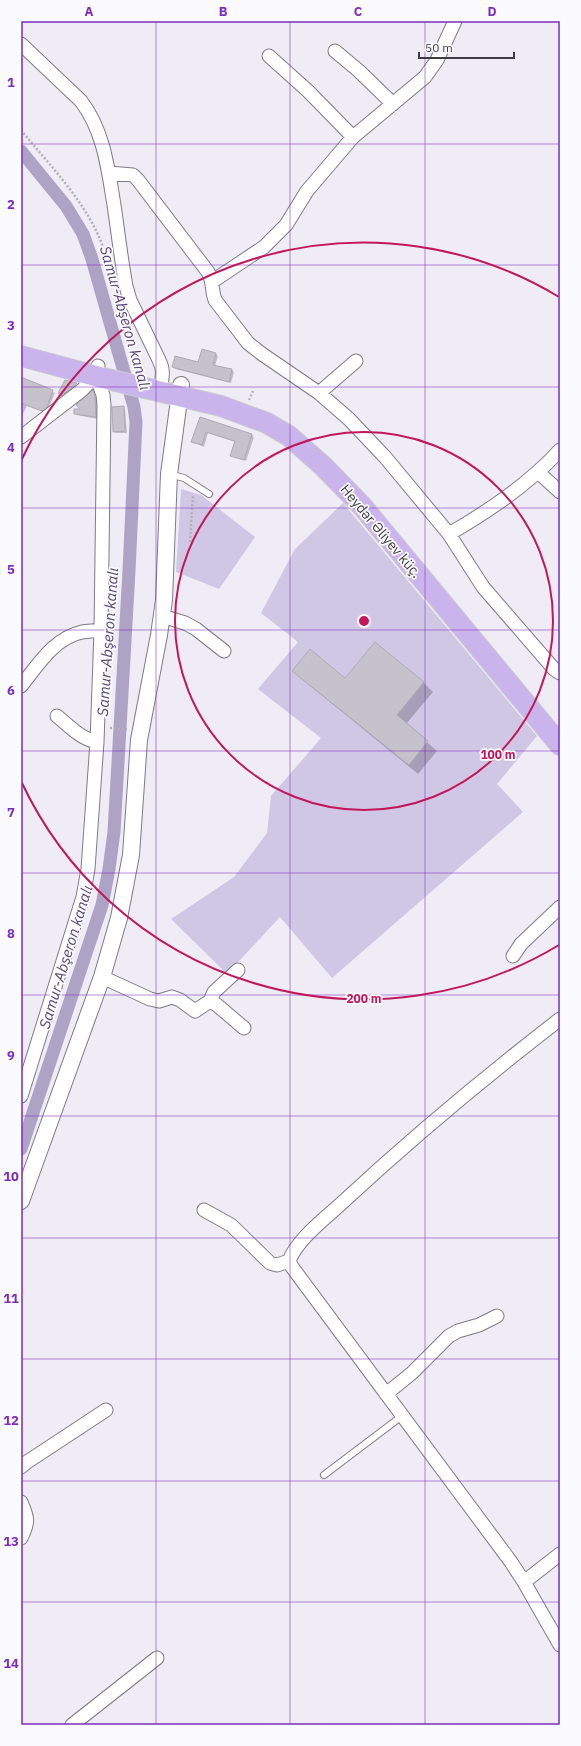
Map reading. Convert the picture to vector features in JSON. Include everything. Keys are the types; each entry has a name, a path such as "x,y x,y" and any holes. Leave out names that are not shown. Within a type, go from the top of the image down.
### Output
{"main road":[{"path":"21,344 100,372"},
{"path":"21,356 166,387"},
{"name":"Heydər Əliyev küç.","path":"166,387 248,403 275,414 296,427 312,440 367,494 560,727"},
{"name":"Heydər Əliyev küç.","path":"166,387 267,423 289,436 323,466 362,506 560,745"}],"street":[{"path":"213,281 241,264 264,246 286,225 307,192 353,137 431,70 455,21"},
{"path":"21,44 69,89 89,112 103,146 109,173 126,286 159,360 166,387 169,474 162,616 139,740 130,855 119,918 102,977 21,1201"},
{"path":"335,51 359,71 393,104"},
{"path":"268,56 308,91 353,137"},
{"path":"109,173 133,175 138,180 213,281 212,292 215,300 248,343 319,393 349,419 385,457 449,534 483,587 554,669 560,673"},
{"path":"319,393 356,361"},
{"path":"21,437 49,416 100,372"},
{"path":"21,1096 83,897 88,869 97,742 101,630 104,411 100,372"},
{"path":"449,534 469,522 538,472 560,450"},
{"path":"538,472 560,492"},
{"path":"162,616 185,623 196,629 224,651"},
{"path":"21,686 51,648 66,637 82,632 101,630"},
{"path":"57,716 83,737 97,742"},
{"path":"513,956 521,944 560,908"},
{"path":"102,977 150,999 159,1001 172,997 180,1000 195,1011 210,1001 214,992 238,970"},
{"path":"210,1001 217,1005 244,1028"},
{"path":"560,1019 496,1068 385,1163 310,1232 292,1253 289,1261 524,1582 560,1645"},
{"path":"204,1210 231,1225 270,1263 278,1265 289,1261"},
{"path":"386,1394 412,1373 449,1336 458,1331 479,1325 497,1316"},
{"path":"21,1467 106,1410"},
{"path":"21,1502 27,1516 27,1526 21,1538"},
{"path":"524,1582 560,1554"},
{"path":"72,1725 157,1658"}],"lane":[{"path":"169,474 178,476 209,494"},
{"path":"324,1475 402,1416"}],"path":[{"path":"21,130 80,202 92,223 106,254 109,267"},
{"path":"190,542 193,484"},
{"path":"108,728 129,729"}],"shaded area":[{"path":"181,489 201,495 255,537 219,589 176,572"},
{"path":"343,503 537,736 497,784 523,812 332,978 280,917 227,974 171,919 234,877 267,833 271,796 321,738 258,689 298,642 261,613 295,549"}],"building":[{"path":"202,349 216,353 213,365 232,369 229,382 172,367 175,356 198,362"},
{"path":"21,377 53,390 47,407 42,411 21,403"},
{"path":"65,380 77,383 61,396 58,393"},
{"path":"93,390 95,397 96,417 74,414 74,409 80,409 76,405"},
{"path":"124,406 125,431 113,432 112,407"},
{"path":"200,417 252,434 244,460 230,456 235,441 206,432 202,445 191,442"},
{"path":"375,642 424,682 397,715 428,741 409,765 292,671 310,649 345,678"}],"waterway":[{"name":"Samur-Abşeron kanalı","path":"21,151 66,206 83,234 92,259 134,407 136,422 114,832 109,869 102,905 21,1149"}]}
